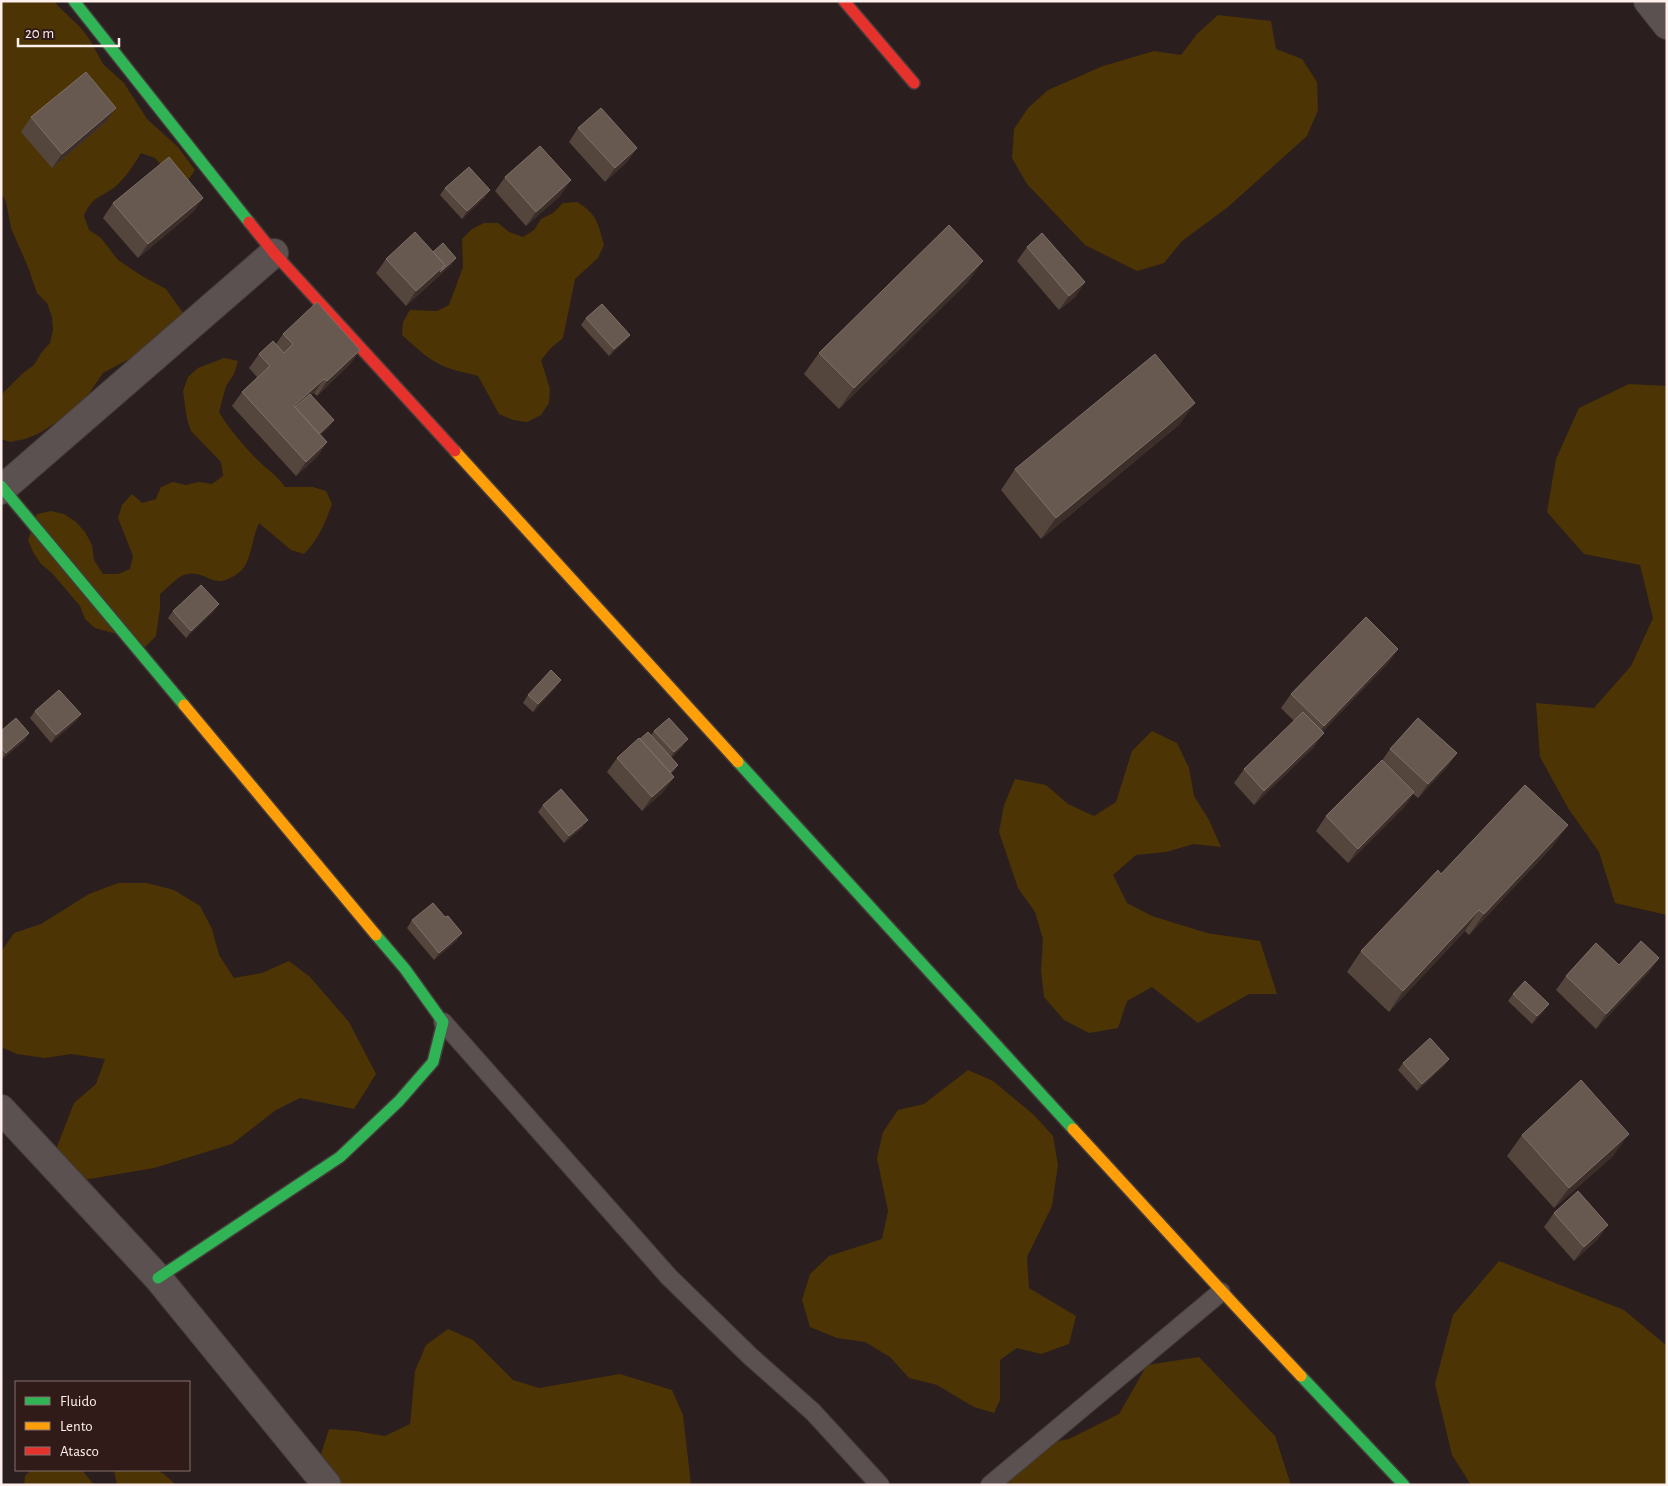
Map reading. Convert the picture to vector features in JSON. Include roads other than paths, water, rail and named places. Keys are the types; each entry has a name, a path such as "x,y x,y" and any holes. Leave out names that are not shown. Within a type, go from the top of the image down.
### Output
{"street":[{"path":"74,1 274,254 1154,1216 1221,1292 1404,1485"},
{"path":"844,1 914,83"},
{"path":"1648,1 1667,25"},
{"path":"158,1278 340,1157 399,1101 433,1062 444,1022 405,969 2,488 274,254"},
{"path":"1,1109 158,1278 327,1485"}],"lane":[{"path":"444,1022 669,1277 750,1356 813,1412 880,1485"},
{"path":"990,1485 1221,1292"}]}
